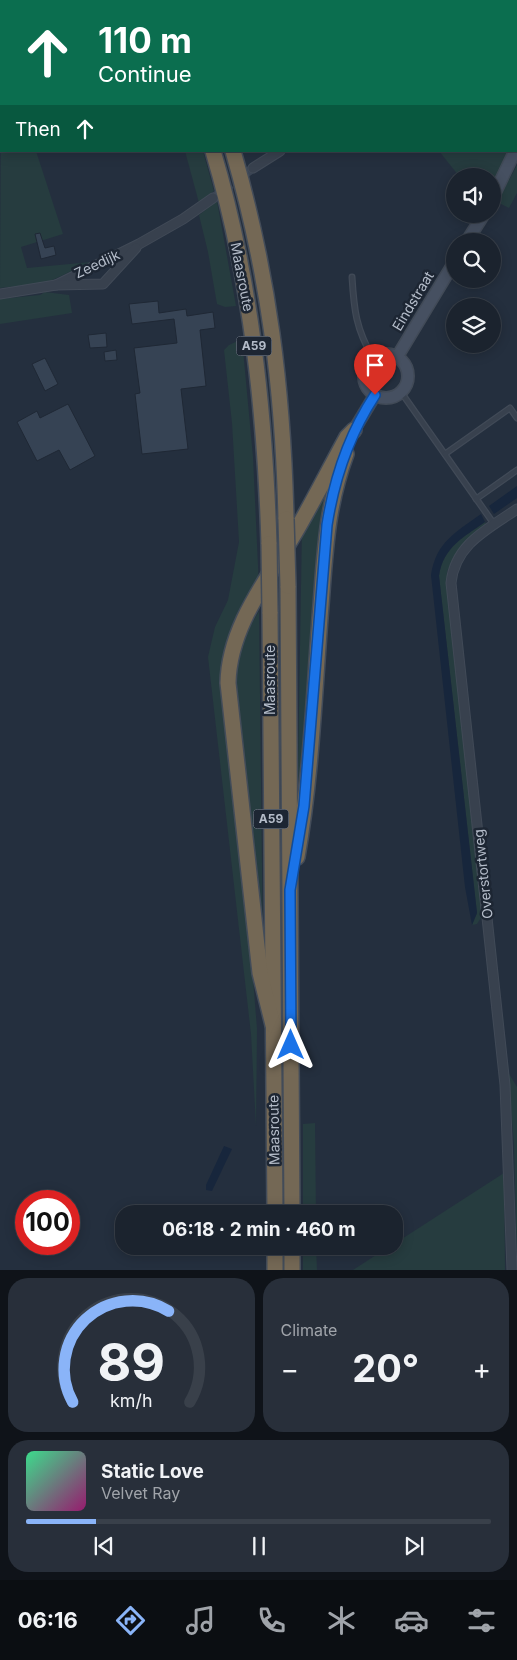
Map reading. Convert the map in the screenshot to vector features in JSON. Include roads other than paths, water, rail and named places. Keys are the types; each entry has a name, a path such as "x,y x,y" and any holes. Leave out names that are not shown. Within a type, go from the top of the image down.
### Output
{"highway":[{"name":"Maasroute","path":"213,152 238,251 258,365 266,463 270,612 275,1205"},
{"name":"Maasroute","path":"233,152 256,242 270,314 282,411 288,586 292,1205"},
{"name":"A59","path":"290,890 304,806 327,525 334,490 354,430"},
{"name":"A59","path":"273,1025 260,972 228,669 232,648 243,619 302,520 347,437 354,430"},
{"path":"275,1255 275,1270"},
{"path":"292,1255 292,1270"}],"main road":[{"path":"501,181 514,152"},
{"name":"Eindstraat","path":"398,357 446,277"},
{"path":"383,354 398,357 407,370 408,378 401,392 388,398 375,395 365,383 365,368 373,358 383,354"},
{"path":"354,430 375,395"}],"street":[{"path":"253,168 278,152"},
{"name":"Zeedijk","path":"56,285 140,244 183,219 213,198"},
{"name":"Zeedijk","path":"0,294 56,285 103,284 140,244"},
{"name":"Overstortweg","path":"512,1270 505,1085 451,583 453,568 460,554 470,542 517,509"}],"lane":[{"path":"352,277 356,321 362,339 373,358"},
{"path":"401,392 494,525"},
{"path":"445,454 510,408 517,418"},
{"path":"476,499 517,470"}],"water":[{"path":"517,486 517,498 494,514 489,506"},
{"path":"481,514 485,522 462,538 450,550 441,566 439,576 477,913 472,925 465,887 431,575 437,554 442,546"},
{"path":"224,1146 232,1149 212,1191 206,1190 206,1185"}],"tunnel":[{"path":"213,198 253,168"}]}
